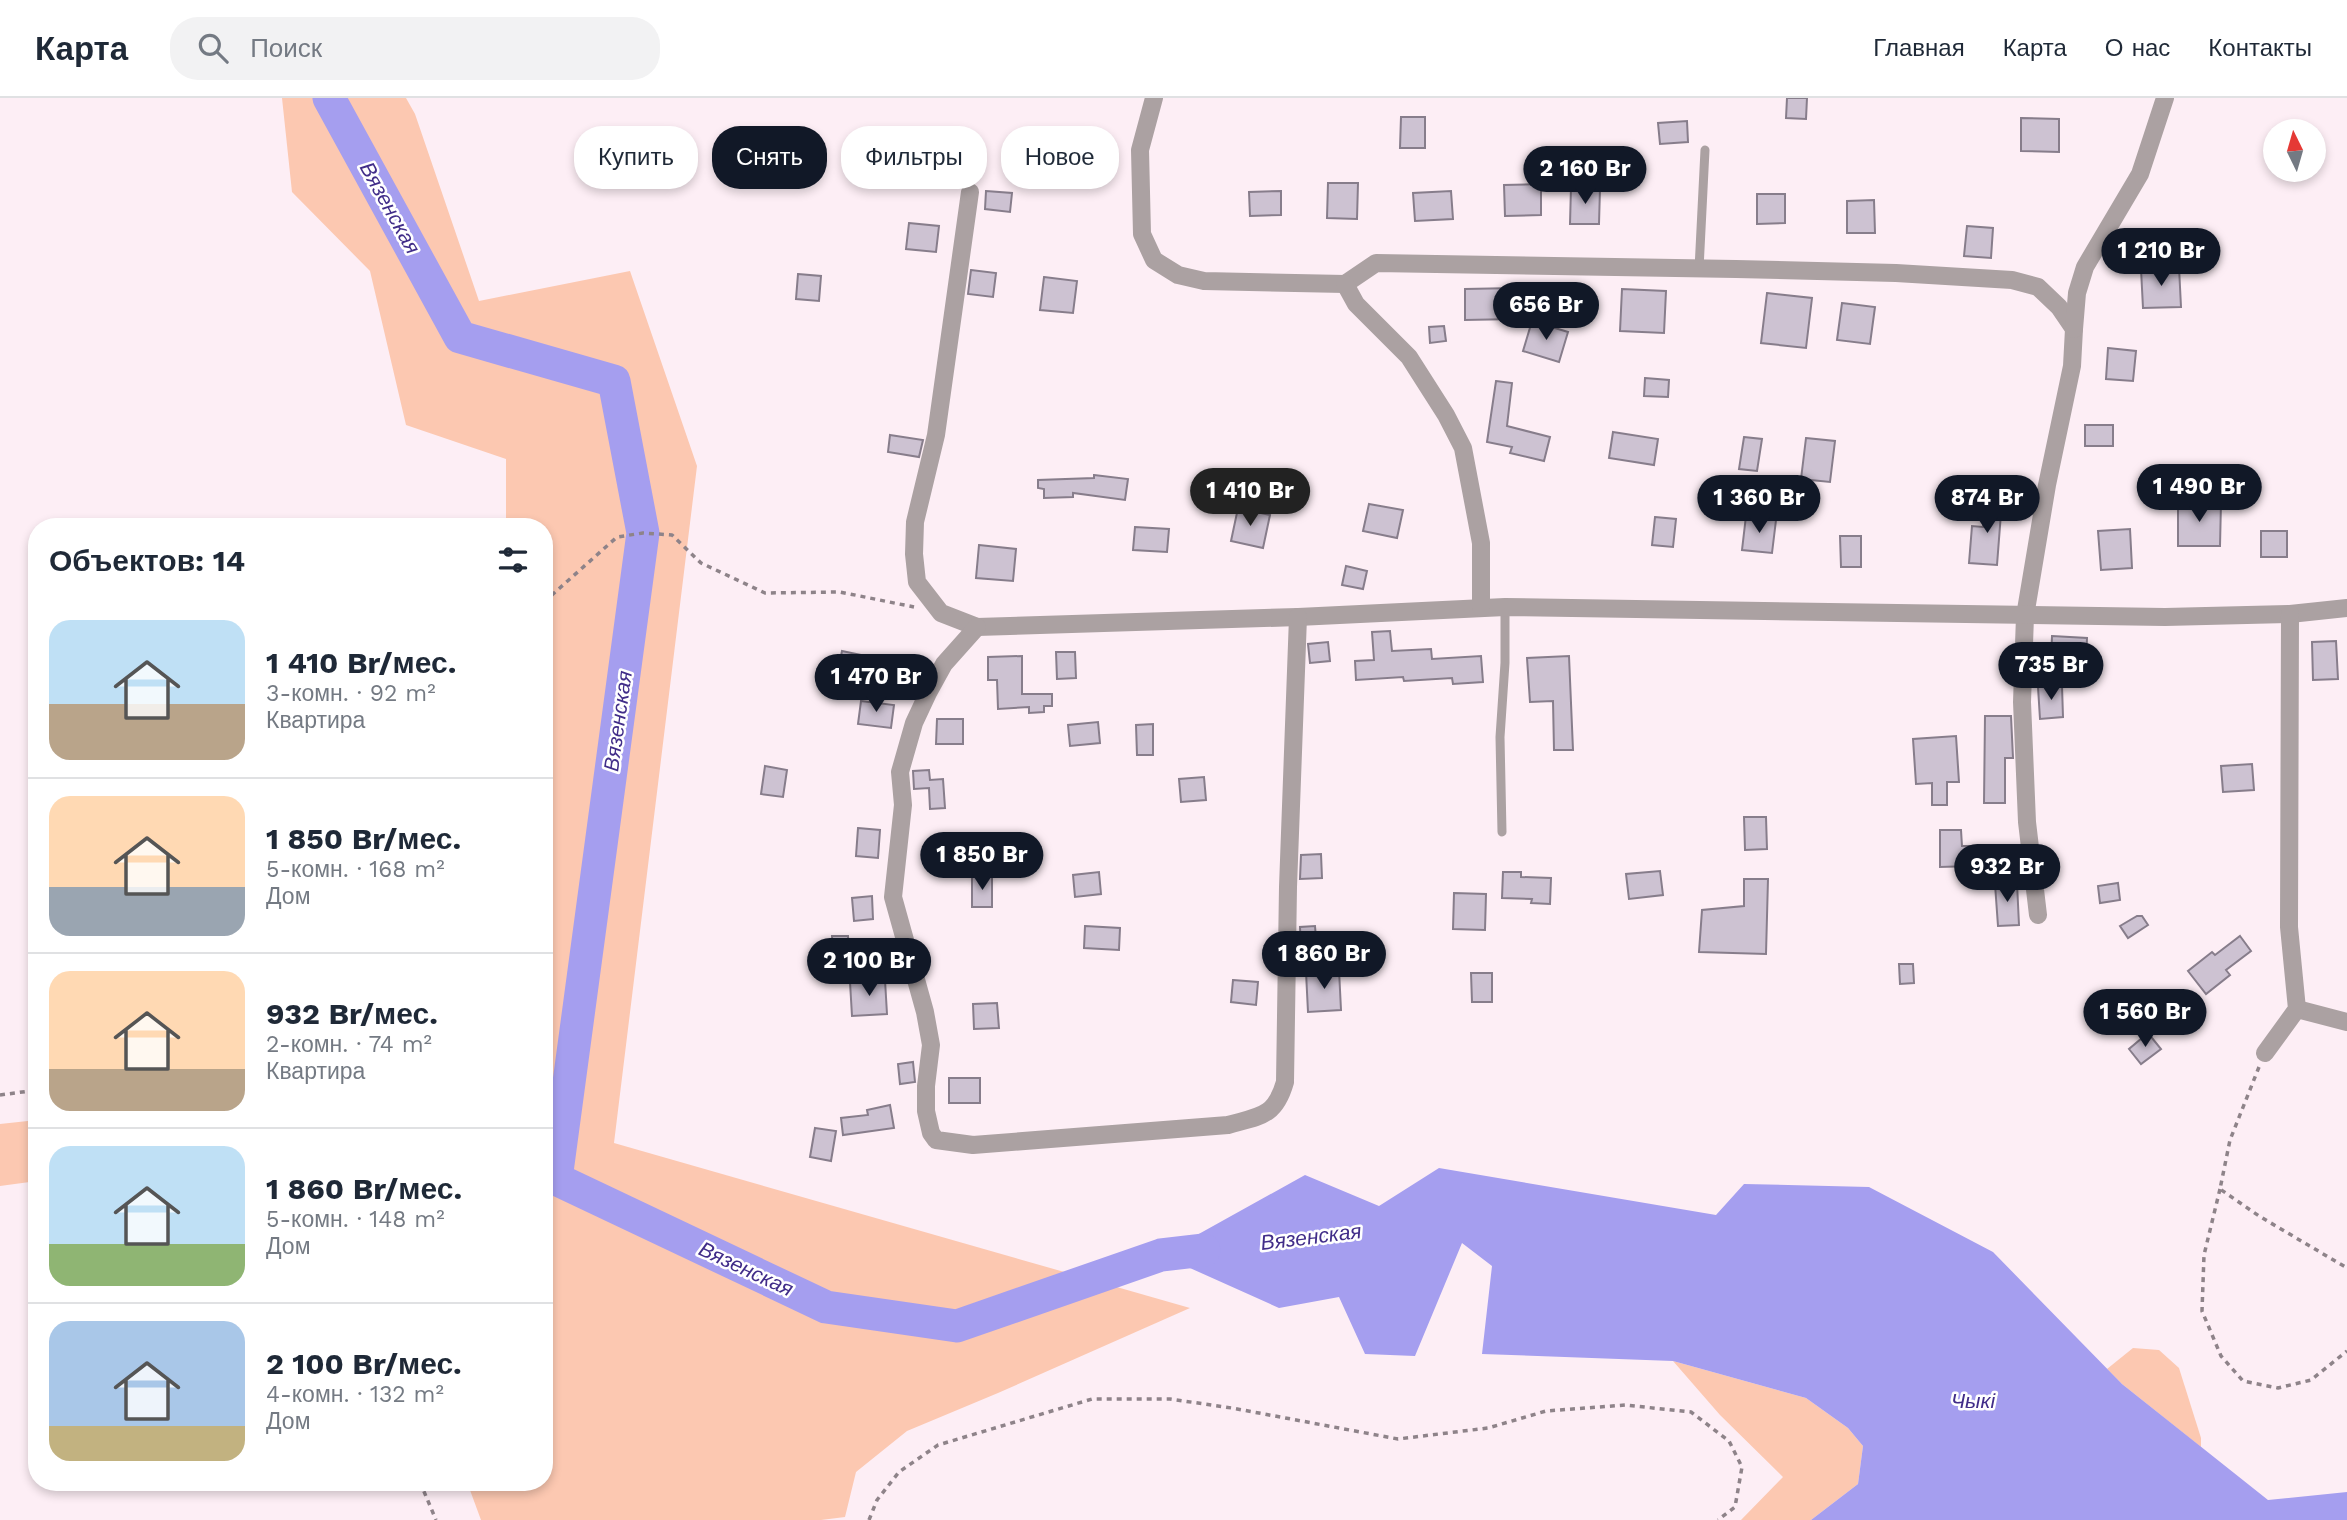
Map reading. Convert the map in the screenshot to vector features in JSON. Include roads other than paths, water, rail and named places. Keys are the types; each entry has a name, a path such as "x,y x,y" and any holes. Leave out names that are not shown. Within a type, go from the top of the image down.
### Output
{"street":[{"path":"1154,98 1140,150 1142,234 1154,260 1178,275 1204,281 1345,284 1376,264 1896,273 2012,280 2038,287 2059,307 2074,329"},
{"path":"2039,915 2026,795 2022,702 2025,616 2047,485 2072,366 2077,293 2085,267 2140,174 2165,98"},
{"path":"970,192 936,435 915,522 914,554 917,582 941,613 977,627 1298,617 1505,607 2165,617 2290,614 2347,608"},
{"path":"1345,284 1356,304 1409,357 1446,415 1463,448 1481,543 1481,608"},
{"path":"2265,1053 2297,1009 2289,927 2290,614"},
{"path":"977,627 944,664 914,723 906,748 900,772 903,805 893,897 925,1012 931,1045 926,1098 931,1133 936,1140 973,1145 1228,1125 1262,1115 1279,1102 1285,1082 1288,887 1298,617"},
{"path":"2297,1009 2347,1021"}],"lane":[{"path":"1699,269 1704,150"},
{"path":"1502,832 1500,737 1505,663 1505,607"}],"water":[{"name":"Чыкі","path":"1439,1168 1716,1215 1744,1184 1869,1187 1993,1252 2122,1384 2268,1500 2347,1492 2347,1520 1811,1520 1858,1484 1863,1446 1848,1428 1806,1398 1673,1361 1482,1354 1492,1266 1462,1243 1415,1356 1365,1354 1339,1297 1279,1308 1161,1255 1305,1175 1379,1206"}],"waterway":[{"name":"Вязенская","path":"329,98 460,337 614,381 643,533 556,1179 826,1307 957,1326 1161,1255 1204,1250"}]}
